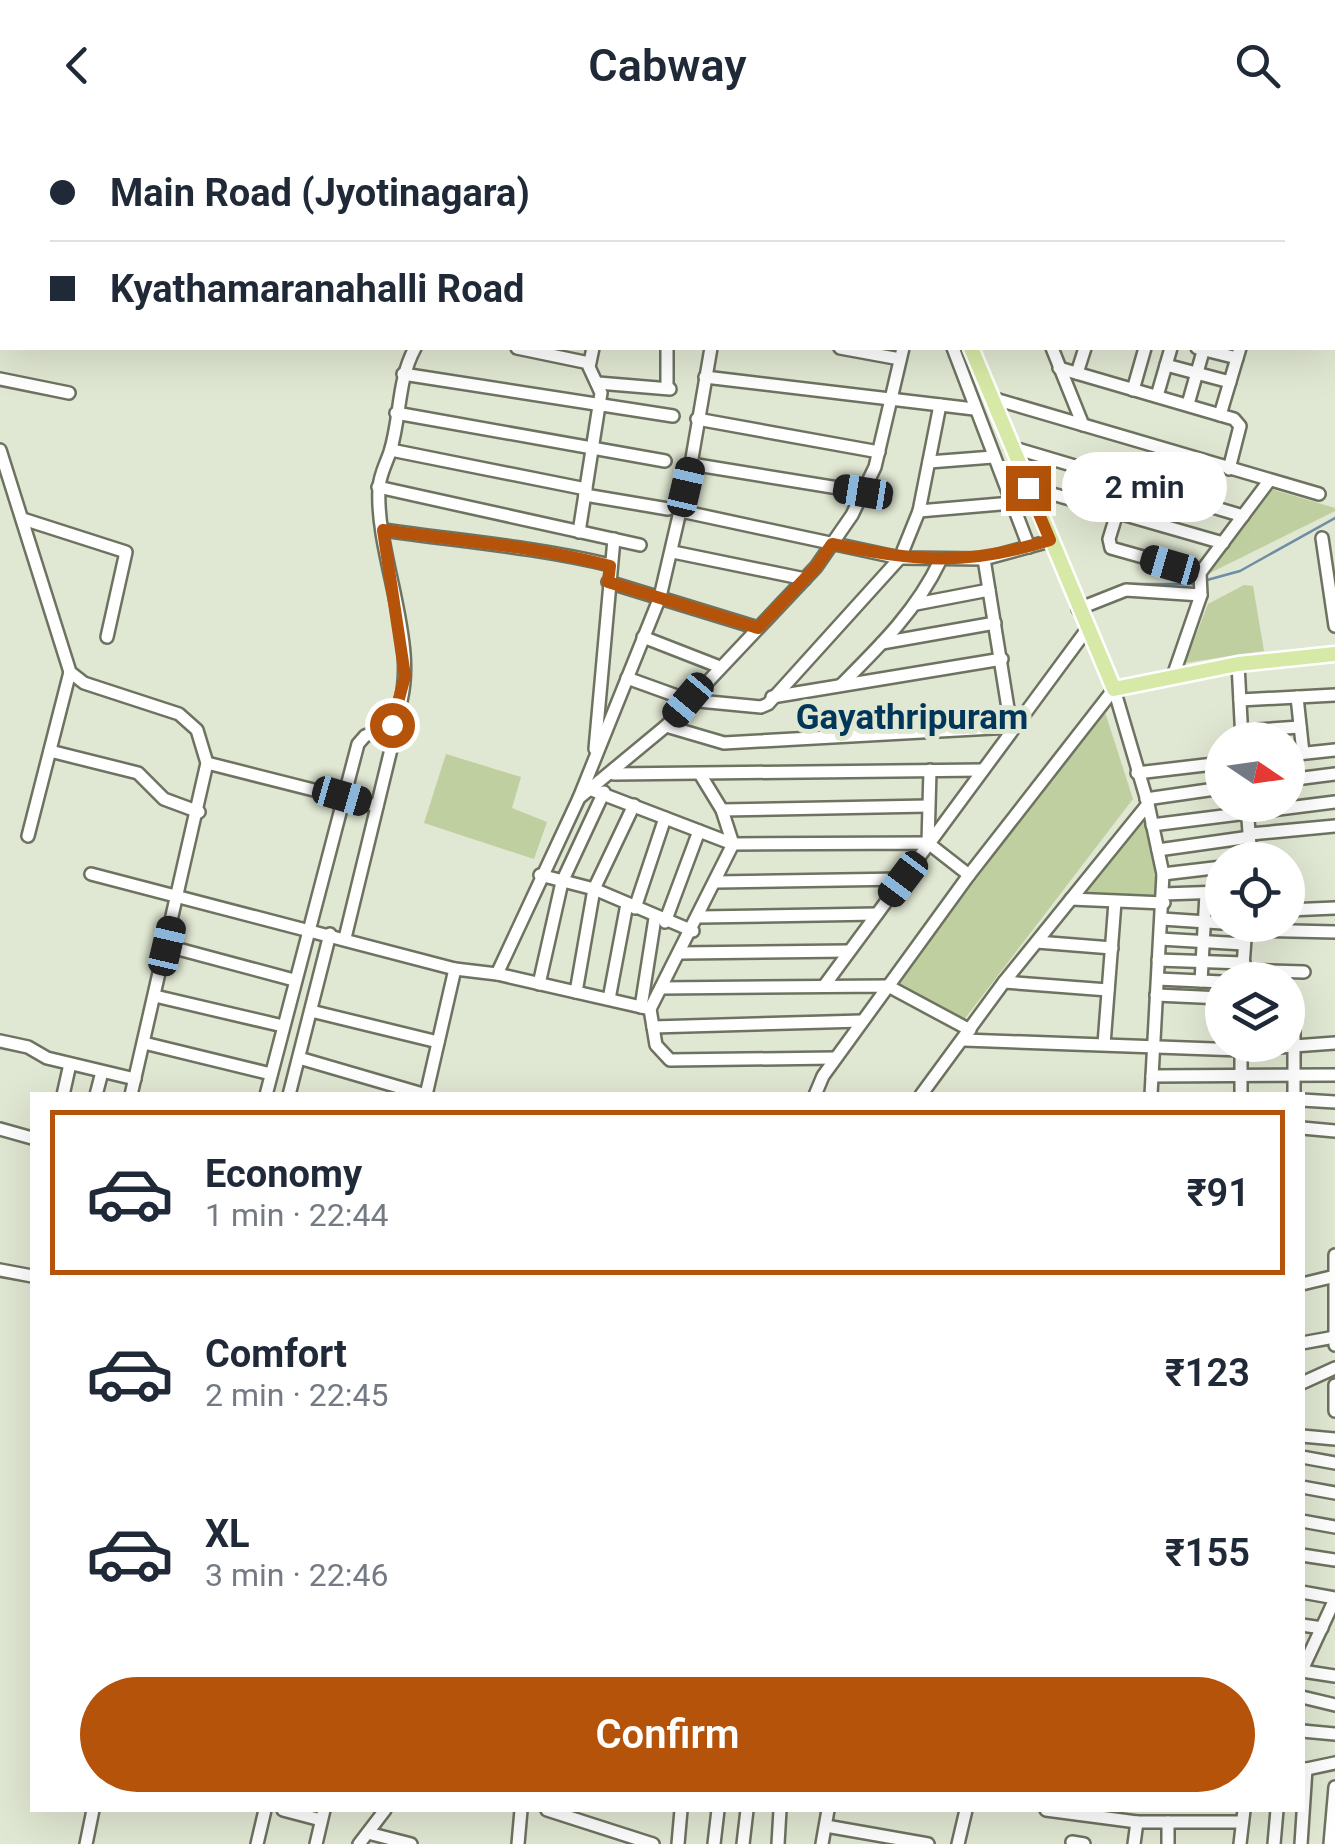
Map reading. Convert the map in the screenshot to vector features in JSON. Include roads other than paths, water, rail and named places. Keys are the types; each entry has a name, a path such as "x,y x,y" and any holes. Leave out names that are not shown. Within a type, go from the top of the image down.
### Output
{"main road":[{"path":"971,350 1114,689 1238,664 1335,654"}],"street":[{"path":"345,938 405,676 378,487 391,450 403,374 414,350"},
{"path":"527,350 589,363"},
{"path":"579,532 599,406 598,383 589,363 592,350"},
{"path":"598,383 668,388 666,350"},
{"path":"497,974 540,874 579,798 660,597 673,552 674,510 691,464 711,350"},
{"path":"539,984 562,882 598,791 666,726 805,579 832,544 863,492 878,452 902,353 870,350"},
{"path":"952,350 1029,547"},
{"path":"1053,350 1083,425"},
{"path":"1077,374 1084,350"},
{"path":"1132,390 1144,350"},
{"path":"1156,396 1170,350"},
{"path":"1188,404 1201,350"},
{"path":"1220,415 1238,353"},
{"path":"1166,365 1230,382"},
{"path":"1059,368 1188,404 1240,426 1229,469"},
{"path":"403,374 673,416"},
{"path":"705,377 974,409"},
{"path":"0,378 68,394"},
{"path":"995,399 1319,494"},
{"path":"627,678 688,700 761,707 900,558 920,510 940,405"},
{"path":"396,413 666,461"},
{"path":"698,419 878,452"},
{"path":"1011,447 1244,516"},
{"path":"0,450 70,672 28,836"},
{"path":"391,450 900,558 984,559 1050,540"},
{"path":"928,462 958,463 994,457"},
{"path":"1188,499 1198,460"},
{"path":"691,464 863,492"},
{"path":"1172,676 1200,583 1223,543 1269,481"},
{"path":"378,487 640,545"},
{"path":"1028,488 1223,543"},
{"path":"920,510 1012,504"},
{"path":"1117,513 1109,539 1111,548 1200,583"},
{"path":"23,518 126,552 107,637"},
{"path":"383,530 521,550 550,550 610,566"},
{"path":"1322,538 1335,626"},
{"path":"594,762 614,539"},
{"path":"673,552 805,579"},
{"path":"984,559 1011,727"},
{"path":"841,685 916,604 940,561"},
{"path":"608,582 758,628"},
{"path":"1078,609 1126,590 1200,583"},
{"path":"916,604 989,590"},
{"path":"882,643 995,624"},
{"path":"824,986 1011,727 1088,628"},
{"path":"642,637 720,666"},
{"path":"772,697 1002,659"},
{"path":"1238,664 1241,722"},
{"path":"0,1041 102,1072 133,1089 198,812 207,764 197,730 179,714 84,683 70,672"},
{"path":"1114,689 1147,801 1162,874 1151,1092"},
{"path":"817,1092 835,1058 969,875 1114,689"},
{"path":"1240,700 1335,695"},
{"path":"1297,697 1300,722"},
{"path":"267,1092 342,796 361,739 392,725"},
{"path":"666,726 724,743 1011,727"},
{"path":"1305,753 1335,750"},
{"path":"50,751 138,773 164,799 198,812"},
{"path":"207,764 377,806"},
{"path":"1137,773 1205,765"},
{"path":"928,843 930,770"},
{"path":"614,774 983,770"},
{"path":"646,1008 700,917 734,844 722,810 700,774"},
{"path":"1305,778 1335,774"},
{"path":"579,798 598,791 734,844 928,843 969,875"},
{"path":"923,1092 1004,982 1147,801 1205,791"},
{"path":"1305,804 1335,802"},
{"path":"576,992 594,889 634,805"},
{"path":"722,810 928,806"},
{"path":"1152,824 1205,815"},
{"path":"608,999 631,906 665,818"},
{"path":"1248,822 1250,842"},
{"path":"1158,850 1335,826"},
{"path":"699,831 660,920 646,1008 656,1045 670,1060 835,1058"},
{"path":"1162,874 1205,869"},
{"path":"91,874 455,969 497,974 646,1008"},
{"path":"540,874 594,889 692,931"},
{"path":"716,882 903,879"},
{"path":"1072,899 1116,902 1205,894"},
{"path":"1104,1044 1116,902"},
{"path":"1201,981 1205,908"},
{"path":"1305,909 1335,908"},
{"path":"700,917 877,914"},
{"path":"1162,919 1204,922"},
{"path":"1305,931 1335,932"},
{"path":"290,1092 330,934"},
{"path":"1160,940 1244,944 1243,962"},
{"path":"1037,942 1112,948"},
{"path":"167,946 294,980"},
{"path":"680,953 849,951"},
{"path":"1158,960 1205,963"},
{"path":"427,1092 455,969"},
{"path":"1158,979 1205,981"},
{"path":"1004,982 1108,990"},
{"path":"661,988 888,986 967,1035 1205,1049"},
{"path":"1156,995 1205,997"},
{"path":"155,996 283,1026"},
{"path":"310,1011 438,1042"},
{"path":"653,1026 862,1021"},
{"path":"144,1044 271,1074"},
{"path":"1305,1045 1335,1044"},
{"path":"299,1058 416,1092"},
{"path":"1240,1092 1241,1062"},
{"path":"1294,1062 1294,1092"},
{"path":"64,1092 70,1064"},
{"path":"97,1092 102,1072"},
{"path":"1152,1076 1294,1072 1335,1075"},
{"path":"1305,1100 1335,1102"},
{"path":"1305,1128 1335,1131"},
{"path":"0,1129 30,1137"},
{"path":"1335,1254 1335,1345"},
{"path":"0,1270 30,1276"},
{"path":"1305,1283 1334,1276"},
{"path":"1305,1342 1335,1337"},
{"path":"1305,1382 1335,1368"},
{"path":"1334,1410 1335,1384"},
{"path":"1305,1436 1335,1439"},
{"path":"1305,1459 1335,1464"},
{"path":"1305,1488 1335,1493"},
{"path":"1305,1522 1335,1526"},
{"path":"1305,1555 1335,1560"},
{"path":"1305,1593 1335,1601 1327,1628 1305,1663"},
{"path":"1305,1665 1335,1676"},
{"path":"1305,1698 1335,1706"},
{"path":"1305,1731 1335,1734"},
{"path":"1305,1769 1335,1763"},
{"path":"1330,1844 1335,1787"},
{"path":"86,1844 94,1812"},
{"path":"257,1844 265,1812"},
{"path":"359,1844 383,1812"},
{"path":"518,1844 522,1812"},
{"path":"553,1812 653,1844"},
{"path":"678,1844 681,1812"},
{"path":"714,1844 718,1812"},
{"path":"743,1844 747,1812"},
{"path":"778,1844 780,1812"},
{"path":"822,1844 828,1812"},
{"path":"958,1844 966,1812"},
{"path":"1061,1812 1138,1822 1242,1816 1240,1844"},
{"path":"1274,1844 1277,1812"},
{"path":"1302,1844 1303,1812"},
{"path":"316,1844 323,1815"},
{"path":"1134,1844 1138,1822"},
{"path":"1168,1822 1168,1844"},
{"path":"826,1826 928,1844"},
{"path":"368,1833 411,1844"}],"waterway":[{"path":"1207,580 1240,571 1335,518"},
{"path":"1127,584 1194,584"},
{"path":"1305,1724 1314,1726"}],"district":[{"name":"Gayathripuram","path":"912,717"}]}
